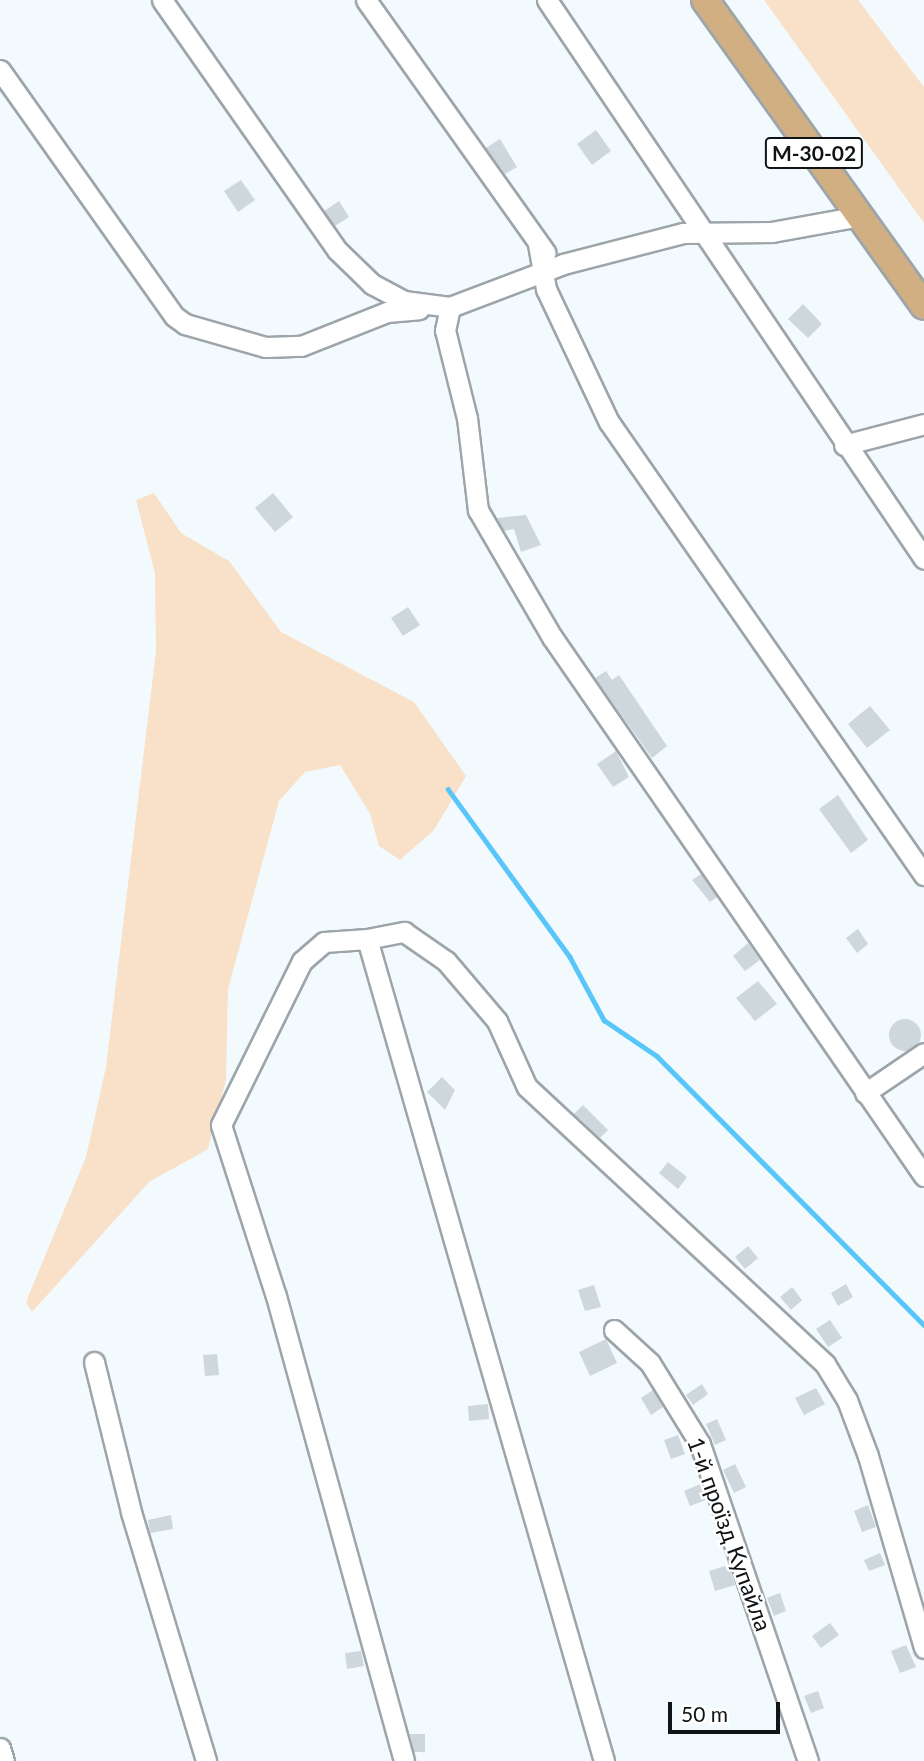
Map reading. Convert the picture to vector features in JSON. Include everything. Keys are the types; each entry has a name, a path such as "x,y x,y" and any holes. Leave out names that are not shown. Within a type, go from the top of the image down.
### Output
{"main road":[{"name":"М-30-02","path":"705,0 924,306"}],"street":[{"path":"162,0 337,250 372,284 427,308"},
{"path":"366,0 538,244 564,264"},
{"path":"547,0 710,234 844,445 924,559"},
{"path":"0,70 174,316 186,324 266,346 302,346 387,312 450,307 564,264 683,233 772,232 860,216"},
{"path":"538,244 542,273 609,422 924,875"},
{"path":"450,307 445,330 467,418 478,510 552,637 924,1176"},
{"path":"844,445 924,424"},
{"path":"404,1761 276,1296 221,1125 302,961 324,942 367,939 404,932 446,961 497,1021 527,1087 825,1364 848,1400 868,1456 924,1648"},
{"path":"367,939 604,1761"},
{"path":"866,1093 924,1053"},
{"name":"1-й проїзд Купайла","path":"614,1330 650,1363 700,1444 808,1761"},
{"path":"94,1362 206,1761"},
{"path":"0,1748 4,1761"}],"shaded area":[{"path":"764,0 858,0 924,87 924,223"},
{"path":"154,493 181,533 229,561 281,632 414,702 466,776 434,830 400,860 379,846 370,814 340,765 305,772 279,801 228,989 226,1080 208,1149 149,1182 32,1312 26,1302 86,1157 106,1067 156,651 155,573 136,500"}],"building":[{"path":"596,130 611,151 592,165 577,144"},
{"path":"500,139 517,167 505,174 486,148"},
{"path":"241,180 255,200 238,212 224,191"},
{"path":"339,201 349,217 335,226 324,211"},
{"path":"803,304 822,324 808,338 788,319"},
{"path":"273,493 293,517 275,532 255,508"},
{"path":"526,515 541,545 521,552 514,529 504,531 497,518"},
{"path":"408,607 420,625 403,636 391,618"},
{"path":"606,671 612,680 619,675 667,746 652,758 595,678"},
{"path":"870,706 890,730 867,748 848,724"},
{"path":"616,751 629,777 613,787 597,764"},
{"path":"838,795 868,840 851,853 819,809"},
{"path":"701,874 717,897 710,902 692,880"},
{"path":"858,929 868,944 857,953 846,938"},
{"path":"748,943 760,960 745,971 733,956"},
{"path":"758,981 777,1004 755,1021 736,998"},
{"path":"905,1019 916,1024 921,1035 916,1046 905,1051 894,1046 889,1035 894,1024"},
{"path":"442,1077 455,1090 445,1110 427,1092"},
{"path":"583,1105 608,1130 600,1138 574,1114"},
{"path":"668,1162 687,1177 678,1189 659,1173"},
{"path":"748,1246 758,1258 745,1269 735,1257"},
{"path":"846,1284 853,1297 838,1306 831,1293"},
{"path":"594,1285 601,1307 585,1311 578,1290"},
{"path":"792,1287 802,1300 791,1310 780,1297"},
{"path":"830,1320 842,1338 828,1347 816,1329"},
{"path":"606,1339 617,1363 590,1376 579,1352"},
{"path":"217,1354 219,1375 205,1376 203,1355"},
{"path":"702,1384 708,1394 693,1405 686,1395"},
{"path":"816,1388 825,1404 804,1415 795,1398"},
{"path":"653,1390 663,1407 651,1415 641,1398"},
{"path":"488,1404 489,1419 469,1421 468,1406"},
{"path":"717,1419 726,1440 715,1445 706,1424"},
{"path":"678,1435 685,1454 671,1459 664,1440"},
{"path":"735,1464 746,1487 734,1493 723,1470"},
{"path":"700,1484 706,1500 690,1506 684,1491"},
{"path":"868,1505 876,1527 862,1532 854,1511"},
{"path":"171,1515 173,1529 150,1533 148,1520"},
{"path":"880,1553 885,1565 869,1571 864,1560"},
{"path":"728,1565 735,1585 715,1591 709,1571"},
{"path":"780,1593 786,1611 774,1616 767,1598"},
{"path":"830,1623 839,1635 821,1648 812,1636"},
{"path":"906,1645 916,1667 900,1673 891,1651"},
{"path":"361,1651 364,1666 347,1669 345,1653"},
{"path":"818,1691 824,1708 811,1713 804,1696"},
{"path":"410,1734 425,1734 425,1752 414,1752"}],"waterway":[{"path":"448,789 570,957 604,1020 657,1056 924,1325"}]}
